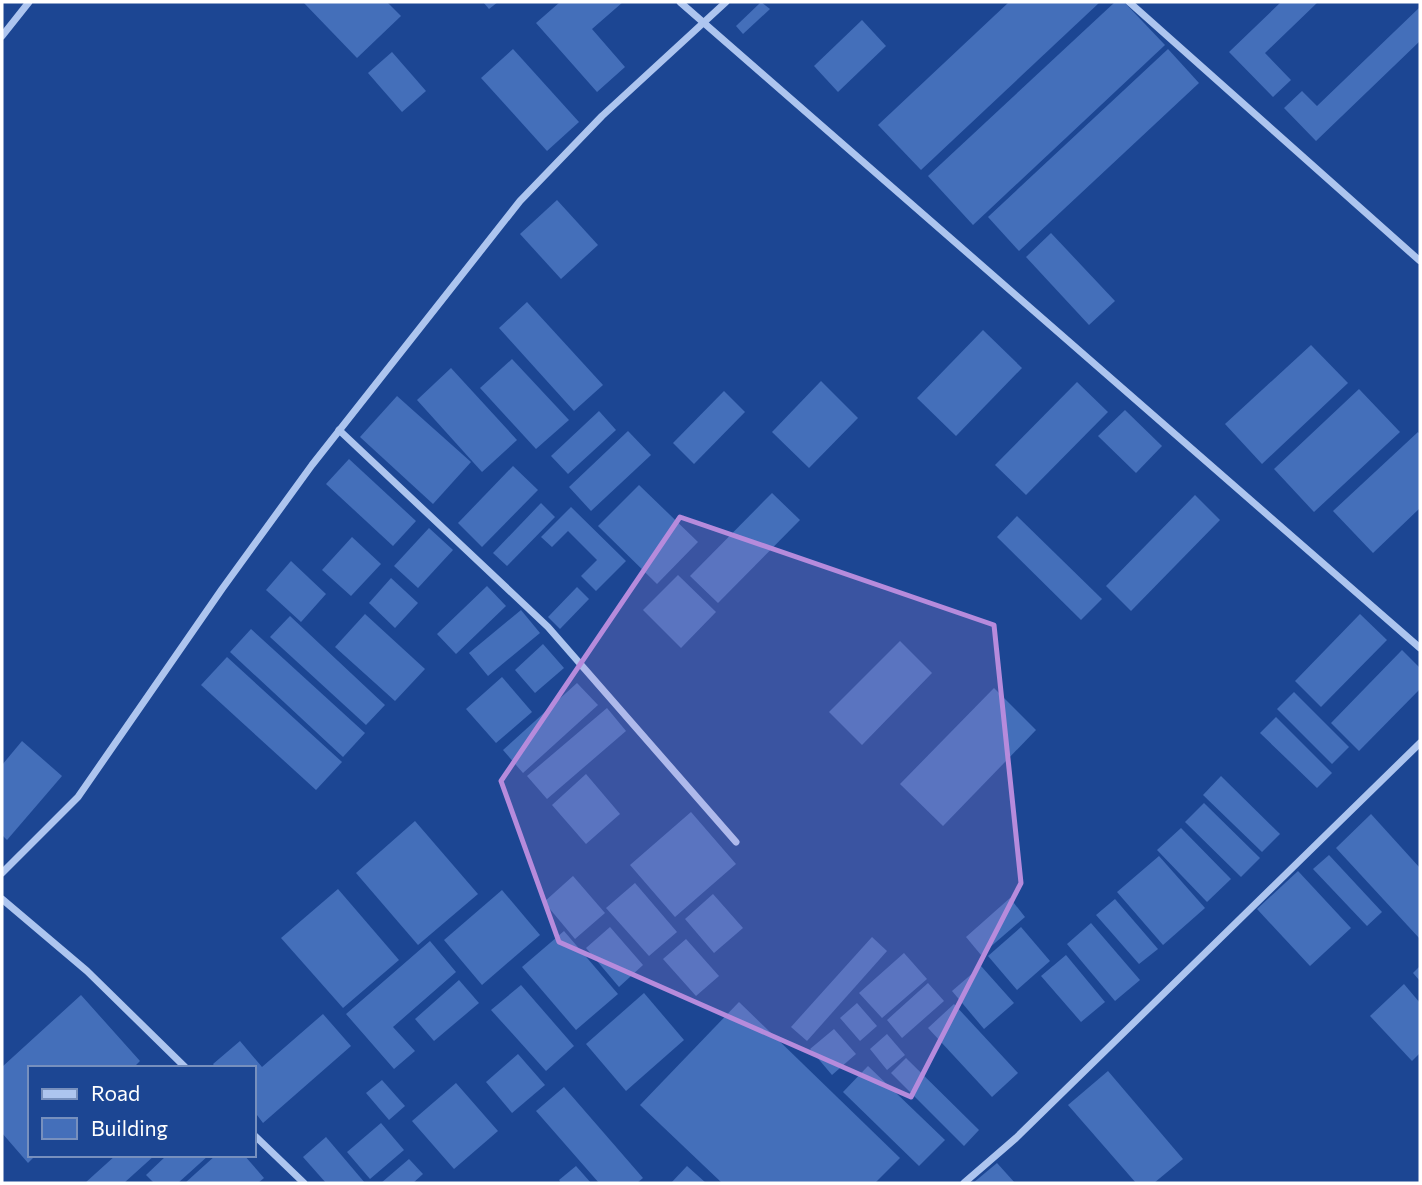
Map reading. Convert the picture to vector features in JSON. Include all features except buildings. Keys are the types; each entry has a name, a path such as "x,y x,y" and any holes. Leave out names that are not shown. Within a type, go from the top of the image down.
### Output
{"street":[{"path":"2,36 29,2"},
{"path":"680,2 1420,648"},
{"path":"2,873 78,797 222,589 340,430 520,201 602,116 726,2"},
{"path":"1129,2 1420,261"},
{"path":"340,430 548,627 736,842"},
{"path":"964,1183 1026,1128 1420,743"},
{"path":"2,899 87,971 184,1066"},
{"path":"256,1137 303,1183"}],"highlighted area":[{"path":"680,517 994,625 1021,883 911,1097 559,942 501,781"}]}
